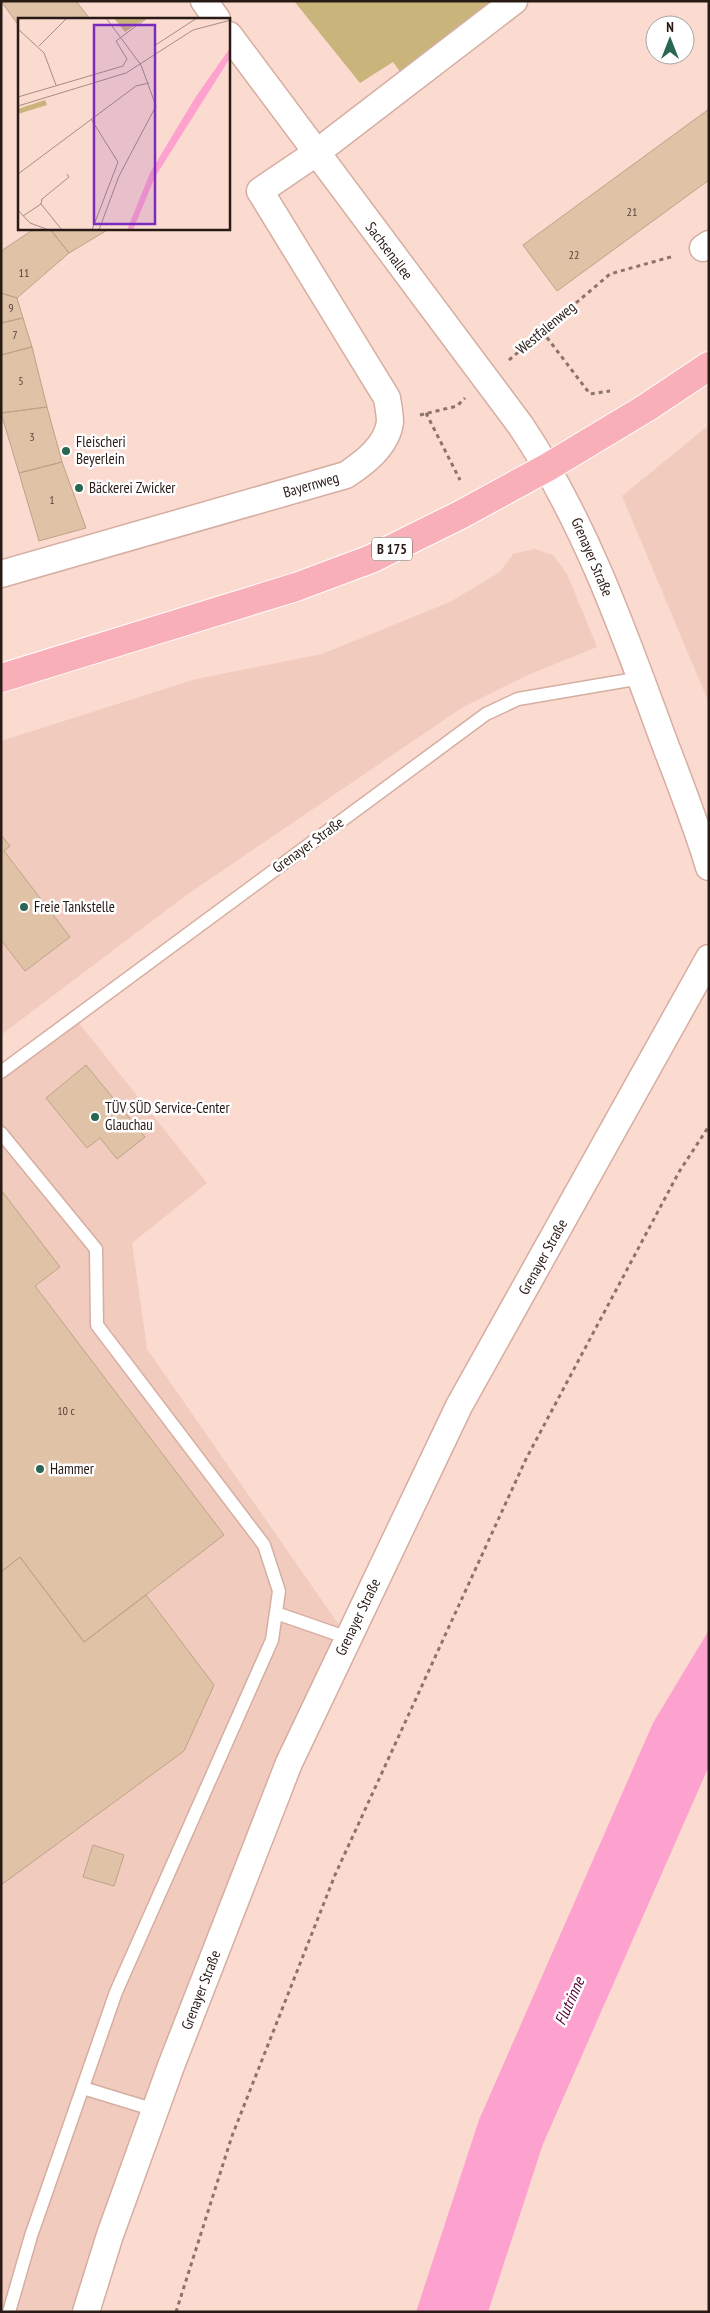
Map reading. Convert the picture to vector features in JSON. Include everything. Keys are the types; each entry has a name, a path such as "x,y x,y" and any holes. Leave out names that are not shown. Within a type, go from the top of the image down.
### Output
{"main road":[{"name":"B 175","path":"1,678 296,587 371,559 474,507 548,466 633,416 709,366"}],"street":[{"path":"204,1 216,18"},
{"path":"390,422 387,398 260,191 316,154 514,1"},
{"name":"Sachsenallee","path":"230,36 548,466"},
{"name":"Bayernweg","path":"1,574 346,475 371,456 381,443 390,422"},
{"name":"Grenayer Straße","path":"548,466 582,531 641,678 709,867"},
{"name":"Grenayer Straße","path":"86,2312 110,2235 155,2110 289,1763 459,1406 709,958"}],"lane":[{"name":"Grenayer Straße","path":"1,1072 486,714 518,699 641,678"},
{"path":"1,1133 96,1249 97,1324 264,1545 279,1591 272,1640 116,1992 31,2236 9,2312"},
{"path":"276,1613 348,1638"},
{"path":"83,2088 155,2110"}],"path":[{"name":"Westfalenweg","path":"390,422 456,406 485,379 610,274 706,246"},
{"path":"542,331 590,394 616,391 633,416"},
{"path":"426,413 474,507"},
{"path":"176,2312 232,2136 335,1875 526,1459 679,1172 709,1126"}],"shaded area":[{"path":"294,1 501,1 404,77 393,62 360,83"},
{"path":"709,425 709,703 622,496"},
{"path":"534,549 553,555 567,574 597,647 530,674 463,707 185,896 1,1035 1,741 196,679 322,654 450,602 500,572 513,554"},
{"path":"74,1017 207,1183 132,1243 147,1349 348,1638 86,2312 1,2312 1,1072"}],"water":[{"name":"Flutrinne","path":"709,1630 709,1766 543,2144 488,2312 416,2312 479,2120 653,1723"}],"building":[{"path":"1,1 76,1 89,18 18,18 18,25"},
{"path":"709,109 709,180 557,291 523,245"},
{"path":"32,230 51,230 69,253 17,298 1,293 1,251"},
{"path":"51,230 107,230 69,253"},
{"path":"1,293 17,298 23,318 1,323"},
{"path":"23,318 32,347 1,355 1,323"},
{"path":"32,347 47,407 1,413 1,355"},
{"path":"47,407 62,462 19,473 1,413"},
{"path":"62,462 86,528 39,541 19,473"},
{"name":"Freie Tankstelle","path":"1,835 10,846 4,851 70,937 25,971 1,940"},
{"name":"TÜV SÜD Service-Center Glauchau","path":"86,1065 145,1137 117,1159 100,1138 87,1148 46,1098"},
{"path":"1,1190 60,1267 35,1286 224,1535 84,1642 20,1557 1,1572"},
{"path":"20,1557 84,1642 146,1595 214,1685 184,1751 1,1885 1,1572"},
{"path":"93,1845 124,1855 114,1886 83,1877"}],"place":[{"name":"Fleischeri Beyerlein","path":"66,451"},
{"name":"Bäckerei Zwicker","path":"79,488"},
{"name":"Freie Tankstelle","path":"24,907"},
{"name":"TÜV SÜD Service-Center Glauchau","path":"95,1117"},
{"name":"Hammer","path":"40,1469"}]}
